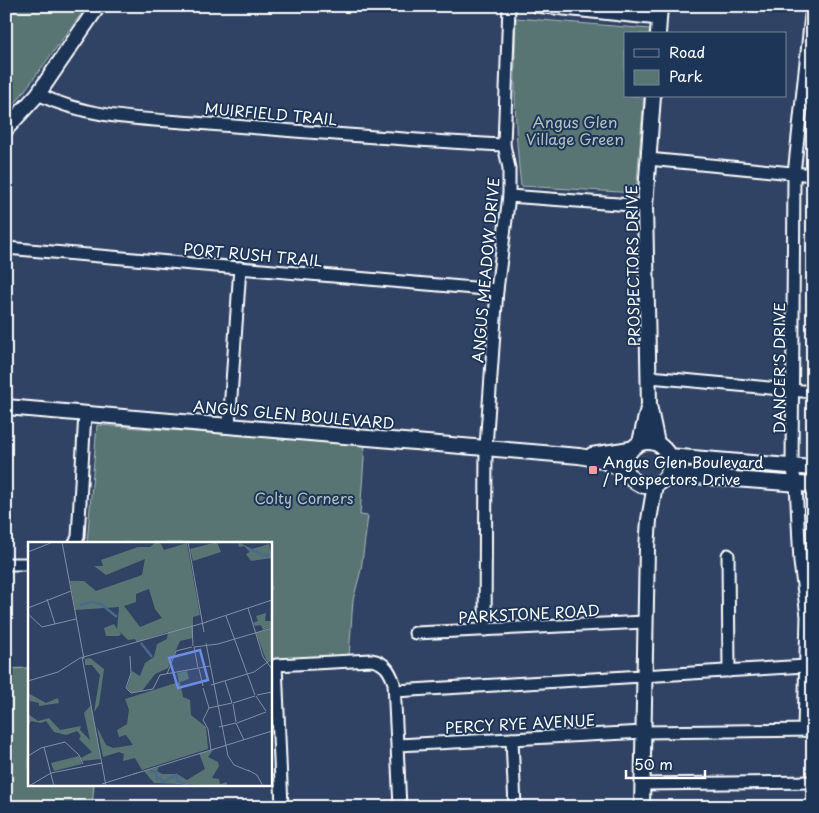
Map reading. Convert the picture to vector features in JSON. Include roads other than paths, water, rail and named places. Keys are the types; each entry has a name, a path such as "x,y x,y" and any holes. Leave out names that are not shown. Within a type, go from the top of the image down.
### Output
{"street":[{"path":"6,129 38,94 98,6"},
{"name":"ANGUS MEADOW DRIVE","path":"485,630 486,447 497,290 509,196 509,168 504,145 509,6"},
{"path":"536,6 660,13 658,32"},
{"name":"DANCER'S DRIVE","path":"808,730 806,666 810,640 796,484 792,466 794,174 812,6"},
{"name":"MUIRFIELD TRAIL","path":"38,94 54,102 98,113 248,127 504,145"},
{"name":"PROSPECTORS DRIVE","path":"653,98 645,206 650,377 649,405 657,443"},
{"path":"648,159 813,175"},
{"path":"509,196 645,206"},
{"name":"PORT RUSH TRAIL","path":"6,248 497,290"},
{"path":"229,425 240,268"},
{"path":"650,377 813,392"},
{"name":"PROSPECTORS DRIVE","path":"635,446 649,405"},
{"name":"ANGUS GLEN BOULEVARD","path":"6,407 579,456 601,460 626,471"},
{"path":"76,542 78,537 85,413"},
{"path":"642,807 646,677 645,622 649,520 656,485 668,474 669,456 664,448 657,443 635,446 625,462 626,471 631,479 638,484 656,485"},
{"name":"ANGUS GLEN BOULEVARD","path":"579,456 635,446"},
{"path":"669,456 813,468"},
{"path":"668,474 813,485"},
{"path":"638,484 649,520"},
{"path":"728,555 728,671"},
{"path":"6,564 28,564"},
{"name":"PARKSTONE ROAD","path":"414,633 645,622"},
{"path":"282,807 276,665 376,661 384,665 390,672 395,691 400,807"},
{"path":"395,691 806,666"},
{"name":"PERCY RYE AVENUE","path":"398,745 644,732 808,730"},
{"path":"512,739 515,807"},
{"path":"642,784 813,782"}],"place":[{"name":"Angus Glen Boulevard / Prospectors Drive","path":"593,470"}],"park label":[{"name":"Angus Glen Village Green","path":"575,130"},
{"name":"Colty Corners","path":"304,497"}]}
